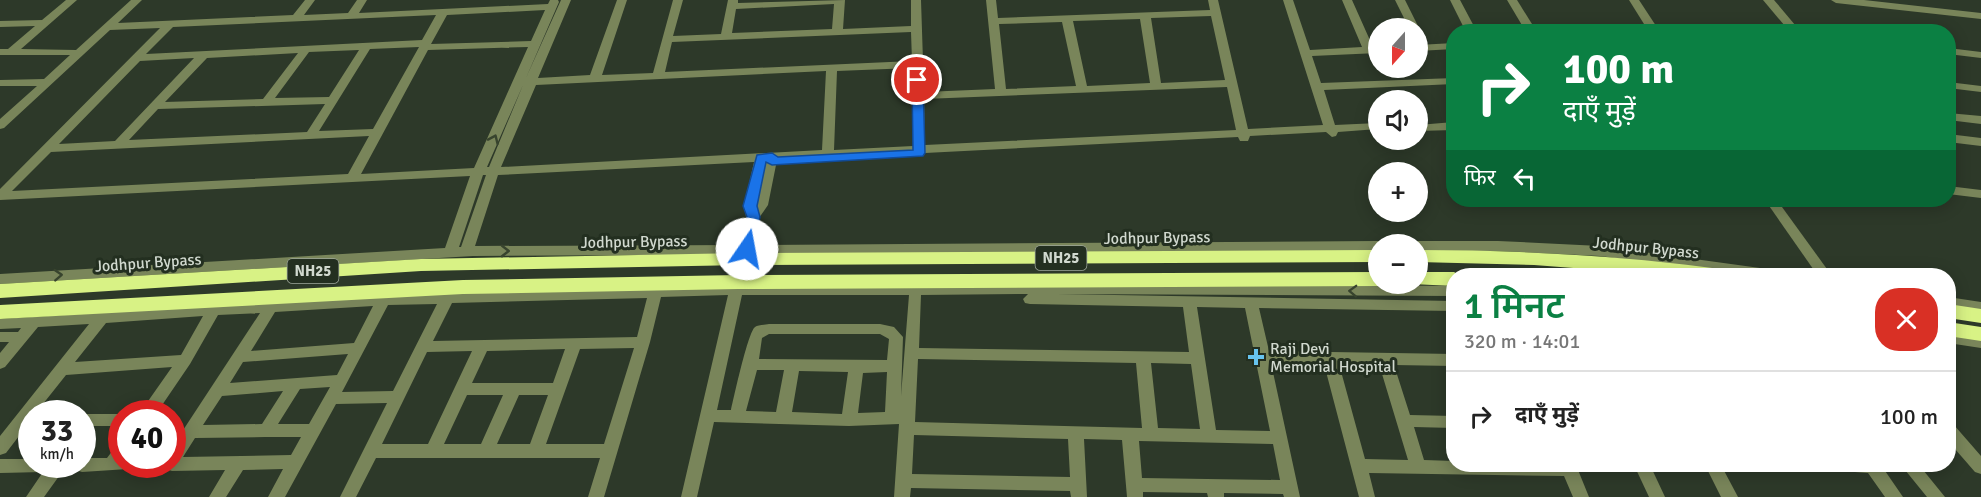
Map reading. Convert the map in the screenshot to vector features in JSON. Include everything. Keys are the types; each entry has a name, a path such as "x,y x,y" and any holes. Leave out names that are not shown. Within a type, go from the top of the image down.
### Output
{"highway":[{"name":"Jodhpur Bypass","path":"0,291 381,266 626,260 1368,256"},
{"name":"Jodhpur Bypass","path":"1428,256 1512,256 1676,268"},
{"path":"0,312 399,290 621,284 1368,279"},
{"path":"1428,279 1446,279"},
{"path":"1956,311 1981,316"},
{"path":"1956,330 1981,334"}],"street":[{"path":"6,52 72,0"},
{"path":"0,125 129,0"},
{"path":"0,117 137,0"},
{"path":"296,19 310,0"},
{"path":"351,16 362,0"},
{"path":"450,253 525,82 566,0"},
{"path":"595,78 622,0"},
{"path":"657,75 678,0"},
{"path":"916,0 919,151"},
{"path":"991,0 1001,93"},
{"path":"1213,0 1244,135"},
{"path":"1288,0 1331,130"},
{"path":"1347,0 1368,39"},
{"path":"1400,0 1409,18"},
{"path":"1455,0 1468,24"},
{"path":"1512,0 1527,24"},
{"path":"1634,0 1650,24"},
{"path":"1768,0 1789,24"},
{"path":"1836,0 1981,16"},
{"path":"726,36 732,3 840,1 837,32"},
{"path":"106,27 443,12 553,4 536,44 525,82"},
{"path":"352,178 443,12"},
{"path":"994,21 1216,13"},
{"path":"1145,16 1156,86"},
{"path":"1067,19 1082,89"},
{"path":"0,24 45,23"},
{"path":"0,197 170,24"},
{"path":"667,39 916,29"},
{"path":"137,58 367,46 536,44"},
{"path":"310,135 367,46"},
{"path":"1428,48 1446,46"},
{"path":"267,102 306,49"},
{"path":"1305,53 1368,50"},
{"path":"6,52 73,52"},
{"path":"1956,52 1981,55"},
{"path":"118,145 203,55"},
{"path":"525,82 917,64"},
{"path":"828,154 832,68"},
{"path":"1317,87 1446,81"},
{"path":"0,83 42,82"},
{"path":"918,96 1232,82"},
{"path":"1956,86 1981,89"},
{"path":"155,106 333,100"},
{"path":"1956,117 1981,120"},
{"path":"1428,125 1446,124"},
{"path":"0,197 1368,128"},
{"path":"48,148 377,132"},
{"path":"1956,139 1981,142"},
{"path":"766,159 919,151"},
{"path":"747,249 753,217 762,205 766,159"},
{"path":"0,197 486,172"},
{"path":"466,252 486,172"},
{"path":"1956,191 1981,194"},
{"path":"1776,207 1819,268"},
{"path":"0,279 466,252 1368,246"},
{"path":"1428,246 1498,246 1600,251 1723,268"},
{"path":"0,324 383,300 656,293 1270,289 1446,291"},
{"path":"735,292 1446,306"},
{"path":"689,497 735,292"},
{"path":"596,497 656,293"},
{"path":"915,297 912,353 902,422 902,489 1078,490 1076,432"},
{"path":"348,497 447,298"},
{"path":"276,497 359,348 383,300"},
{"path":"1189,301 1209,436"},
{"path":"1130,434 1135,491 1291,492 1251,302"},
{"path":"1956,303 1981,307"},
{"path":"186,441 271,307"},
{"path":"157,400 185,360 215,309"},
{"path":"41,400 102,317"},
{"path":"0,363 33,322"},
{"path":"737,416 751,364 755,337 760,331 769,329 880,329 889,331 896,337 893,366 902,422"},
{"path":"0,337 23,337"},
{"path":"1956,338 1981,343"},
{"path":"536,452 575,342"},
{"path":"425,346 643,342"},
{"path":"433,451 482,345"},
{"path":"241,357 359,348"},
{"path":"912,353 1197,358"},
{"path":"1143,357 1151,434"},
{"path":"1263,357 1446,360"},
{"path":"1330,358 1367,497"},
{"path":"1385,359 1418,467"},
{"path":"63,369 185,360"},
{"path":"751,364 893,366"},
{"path":"783,417 793,365"},
{"path":"849,420 856,367"},
{"path":"220,390 341,380"},
{"path":"266,431 295,384"},
{"path":"486,451 514,388"},
{"path":"463,389 559,389"},
{"path":"331,398 399,396"},
{"path":"708,416 783,417 1076,432 1279,438"},
{"path":"1404,421 1446,422"},
{"path":"0,448 18,429"},
{"path":"192,432 313,430"},
{"path":"1956,437 1979,461"},
{"path":"372,452 610,451"},
{"path":"186,462 295,462"},
{"path":"217,497 238,463"},
{"path":"0,466 18,466"},
{"path":"1359,466 1446,467"},
{"path":"1570,472 1581,497"},
{"path":"1645,472 1657,497"},
{"path":"1717,472 1730,497"},
{"path":"1876,472 1895,497"},
{"path":"1915,472 1937,497"},
{"path":"34,497 49,478"}],"place":[{"name":"Raji Devi Memorial Hospital","path":"1256,357"}],"route":[{"path":"747,249 753,217 750,206 761,158 772,157 772,161 919,153 917,80"}]}
